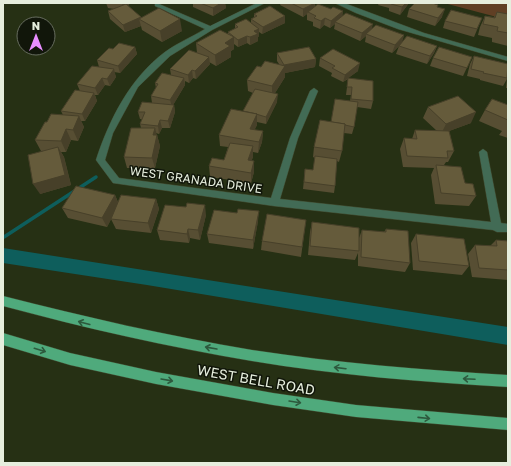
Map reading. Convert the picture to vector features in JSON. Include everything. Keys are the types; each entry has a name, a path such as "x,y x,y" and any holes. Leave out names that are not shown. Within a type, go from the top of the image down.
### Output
{"main road":[{"name":"WEST BELL ROAD","path":"3,301 103,327 170,341 285,361 396,374 508,381"},
{"name":"WEST BELL ROAD","path":"3,339 70,359 156,378 273,399 356,411 508,424"}],"street":[{"name":"WEST GRANADA DRIVE","path":"262,3 210,29 168,54 135,86 109,133 100,160 116,181 274,202 497,228 508,228"},
{"path":"338,3 375,19 450,45 508,59"},
{"path":"157,5 210,29"},
{"path":"274,202 294,138 314,91"},
{"path":"483,152 497,228"}],"shaded area":[{"path":"444,3 508,3 508,20"}],"water":[{"path":"3,248 508,327 508,345 147,285 3,263"}],"building":[{"path":"200,3 221,3 213,8"},
{"path":"291,3 315,3 303,9"},
{"path":"391,3 406,3 402,7"},
{"path":"415,3 432,3 438,5 437,7 445,9 438,18 409,9"},
{"path":"126,4 141,17 123,25 108,11"},
{"path":"318,4 331,9 333,7 343,11 331,21 325,18 321,21 314,18 316,16 308,12"},
{"path":"270,6 285,16 263,27 251,19 257,16 254,14"},
{"path":"159,8 180,19 160,31 139,19"},
{"path":"451,10 482,18 477,29 445,21"},
{"path":"497,12 508,14 508,33 497,31 498,27 483,24 485,16 495,18"},
{"path":"346,13 373,24 362,33 335,22"},
{"path":"246,19 259,29 254,31 258,34 250,37 247,36 238,40 228,32 238,27 235,24"},
{"path":"376,25 404,35 395,45 366,34"},
{"path":"220,30 234,37 225,43 230,46 215,55 196,43"},
{"path":"407,36 437,46 430,56 399,46"},
{"path":"119,43 135,47 118,66 97,60 109,48 113,49"},
{"path":"309,47 316,59 284,65 277,53"},
{"path":"439,47 472,57 467,68 433,58"},
{"path":"333,49 360,63 345,75 332,68 335,66 320,58"},
{"path":"189,50 209,57 195,71 192,70 188,75 170,69"},
{"path":"474,56 508,64 507,78 471,69"},
{"path":"265,61 285,66 272,86 247,80 257,66 261,67"},
{"path":"92,66 114,69 107,79 102,78 95,88 77,84"},
{"path":"162,73 184,78 170,100 151,96 158,84 155,83"},
{"path":"348,78 373,81 373,101 351,99 352,87 347,87"},
{"path":"255,89 278,94 266,117 243,111"},
{"path":"75,90 94,93 82,114 61,111"},
{"path":"458,96 476,112 446,124 428,107"},
{"path":"335,99 358,102 354,127 331,122"},
{"path":"492,99 508,105 508,120 485,110"},
{"path":"142,102 174,105 168,121 160,120 158,126 140,124 145,112 138,112"},
{"path":"231,109 257,114 250,129 263,131 259,142 219,135"},
{"path":"51,114 79,116 73,130 66,129 61,141 35,140 45,122 47,122"},
{"path":"320,120 345,124 342,151 314,147"},
{"path":"131,128 155,128 153,135 157,135 152,158 124,157"},
{"path":"415,130 449,131 454,151 447,151 448,158 407,156 404,138 417,139"},
{"path":"230,143 253,146 248,160 254,161 251,173 209,166 212,158 224,160"},
{"path":"58,147 65,175 33,184 28,155"},
{"path":"315,156 337,159 335,186 304,182 305,169 313,170"},
{"path":"436,165 461,167 465,183 473,184 476,196 441,193"},
{"path":"76,186 115,195 102,218 62,208"},
{"path":"121,195 156,199 148,223 111,219"},
{"path":"187,203 205,205 198,230 188,229 187,234 157,230 165,205 186,207"},
{"path":"238,209 259,211 253,240 207,234 214,210 237,213"},
{"path":"267,214 306,220 302,247 262,241"},
{"path":"312,222 359,228 359,251 310,246"},
{"path":"386,229 408,231 410,263 361,257 362,230 386,232"},
{"path":"416,234 464,239 469,266 419,261"},
{"path":"496,240 508,241 508,270 479,268 475,245 497,246"}],"waterway":[{"path":"4,237 96,177"}]}
